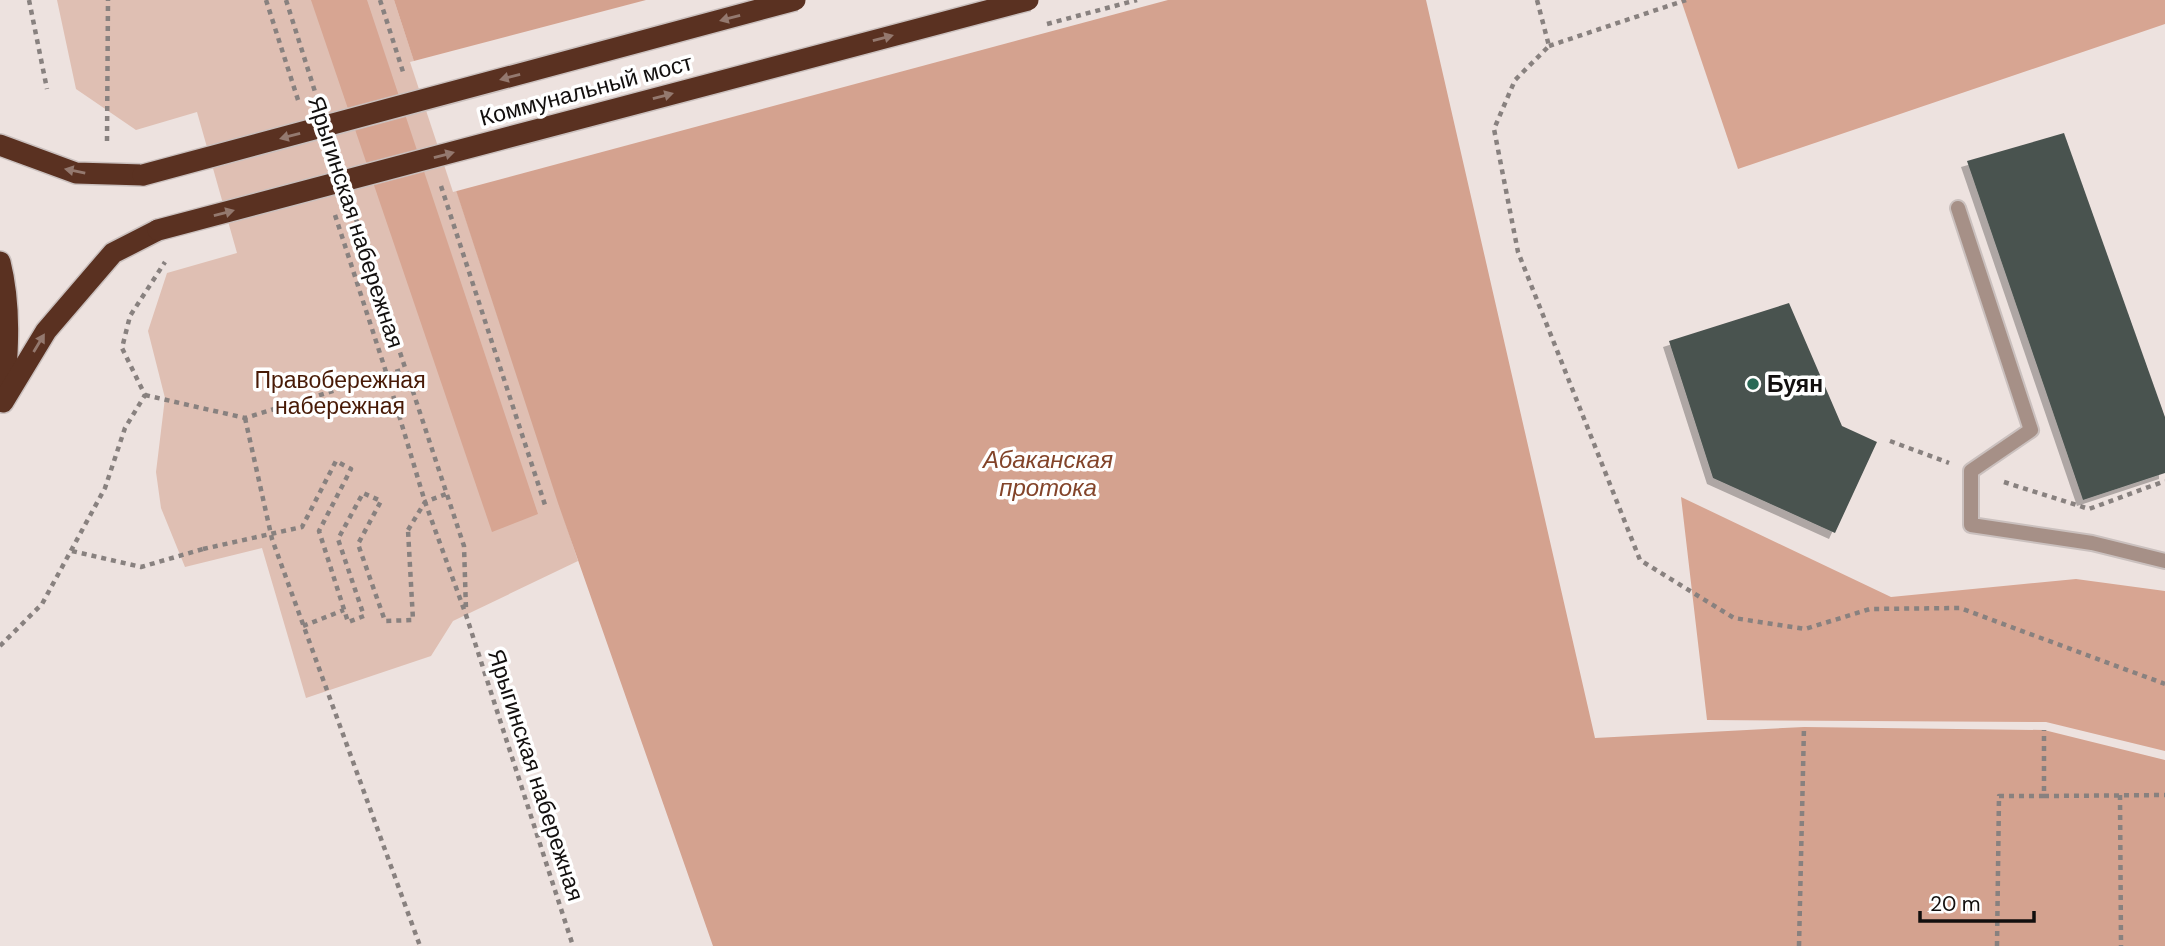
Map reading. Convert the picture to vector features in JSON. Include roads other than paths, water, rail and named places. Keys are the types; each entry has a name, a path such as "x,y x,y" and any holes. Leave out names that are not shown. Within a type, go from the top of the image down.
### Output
{"highway":[{"name":"Коммунальный мост","path":"0,145 76,173 143,176 795,0"},
{"name":"Коммунальный мост","path":"2,407 46,331 113,253 158,230 1028,0"},
{"path":"0,262 5,284 9,343 2,407"}],"lane":[{"path":"1958,208 2031,430 1971,471 1971,525 2092,543 2165,561"}],"water":[{"name":"Абаканская протока","path":"394,0 1426,0 1595,738 1804,727 2044,730 2165,760 2165,946 713,946 558,503"}],"place":[{"name":"Буян","path":"1753,384"}],"park label":[{"name":"Правобережная набережная","path":"340,393"}]}
